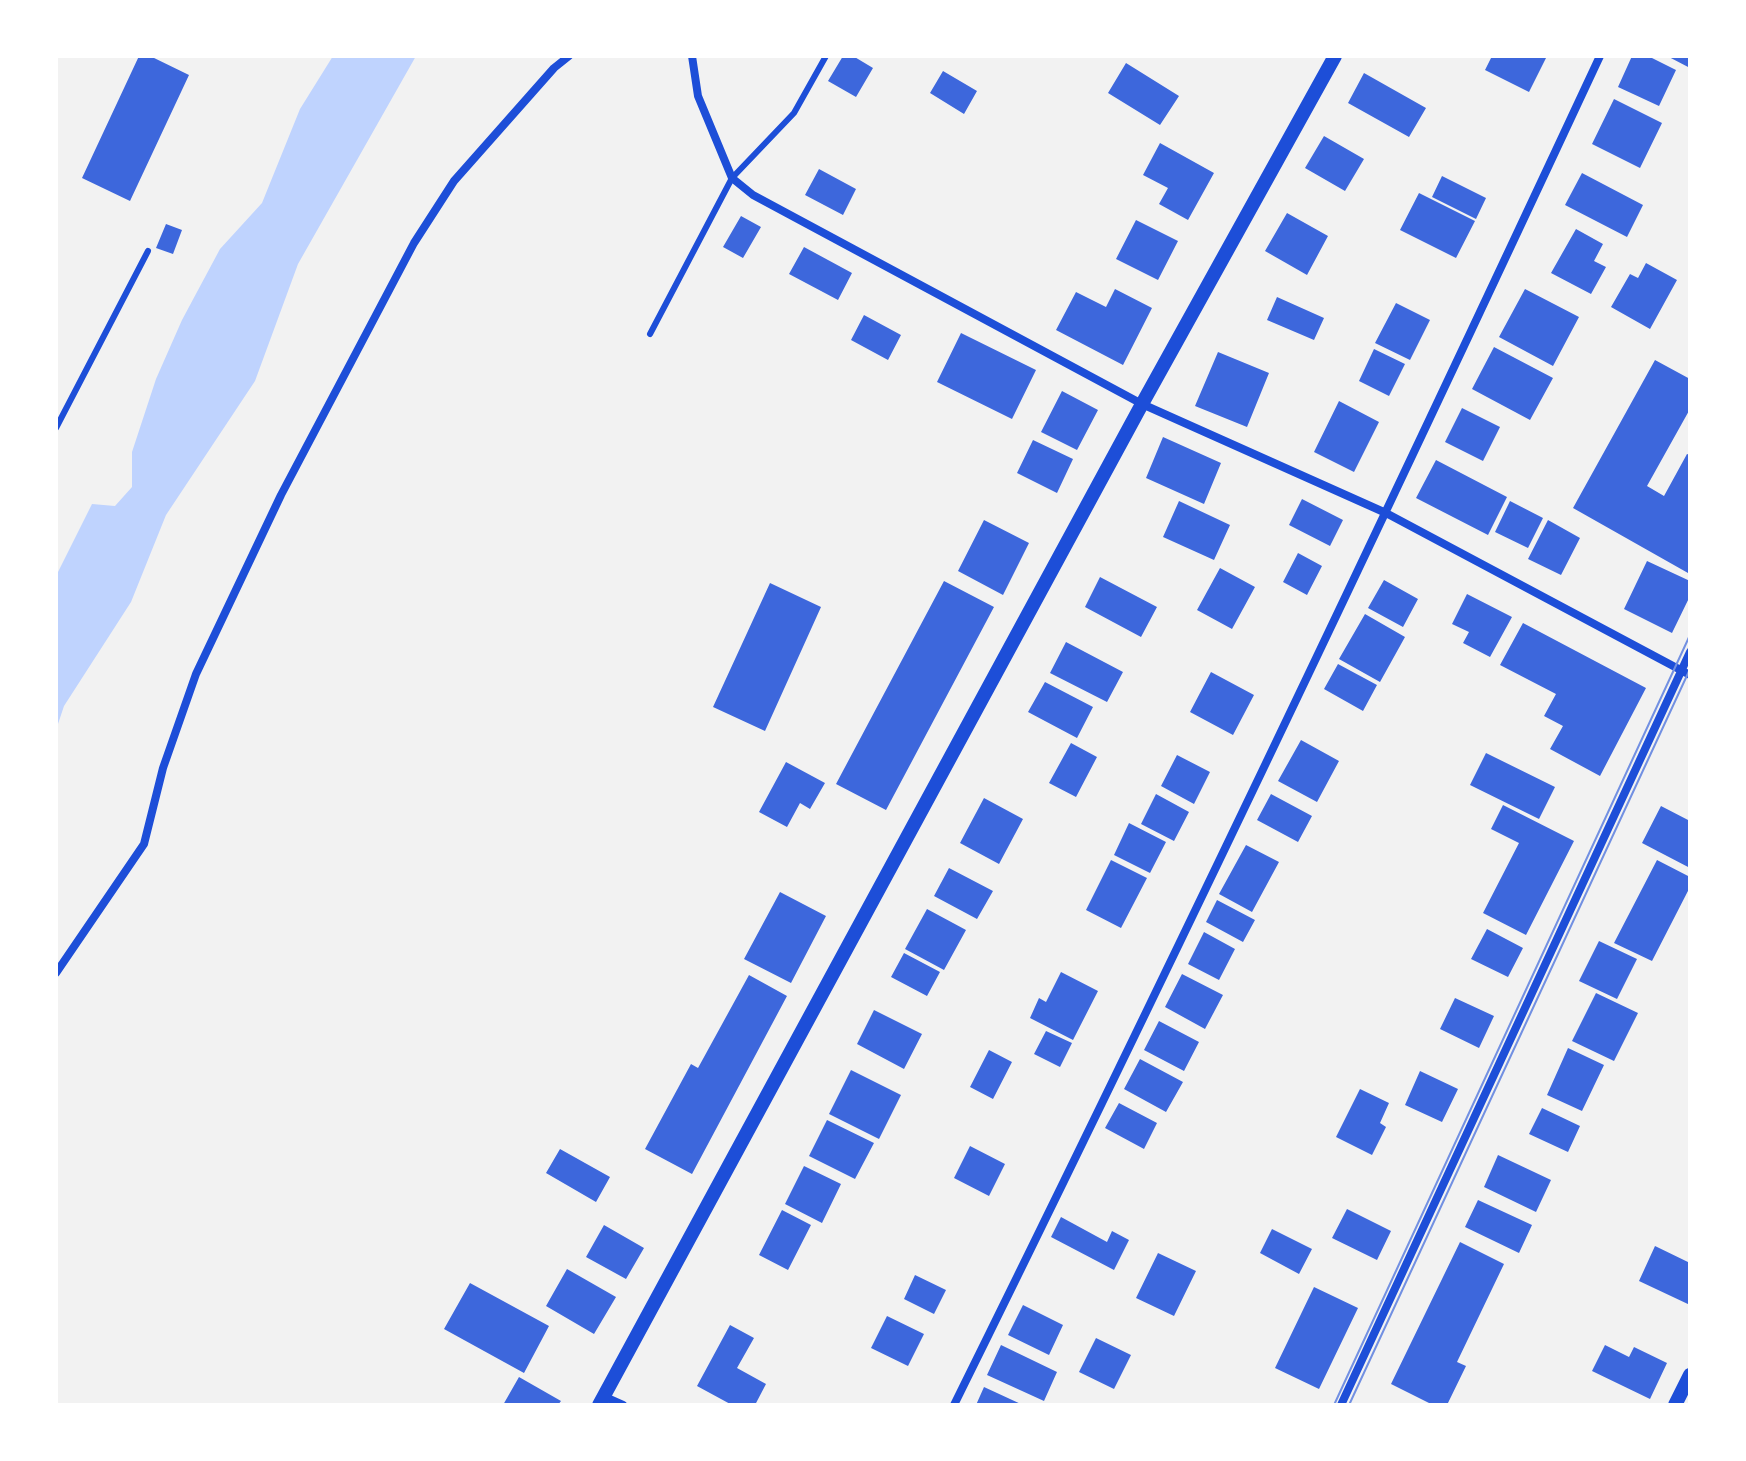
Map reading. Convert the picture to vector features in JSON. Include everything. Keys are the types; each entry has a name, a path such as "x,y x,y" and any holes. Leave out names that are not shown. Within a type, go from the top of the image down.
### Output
{"street":[{"path":"56,973 144,844 163,768 196,674 281,495 414,243 454,181 554,68 569,56"},
{"path":"692,56 698,96 732,178 753,195 1142,404 1386,513 1686,673"},
{"path":"623,1405 602,1401 1142,404 1335,56"},
{"path":"954,1405 1111,1088 1600,56"},
{"path":"1341,1405 1686,673 1690,652"},
{"path":"1675,1405 1690,1375"}],"lane":[{"path":"650,334 732,178 794,113 826,56"},
{"path":"56,428 148,251"}],"water":[{"path":"333,56 416,56 298,264 255,381 166,515 131,602 64,706 56,730 56,576 92,504 115,506 132,487 132,452 156,379 182,320 220,249 262,203 300,109"}],"building":[{"path":"139,56 150,56 189,75 130,201 82,178"},
{"path":"843,56 853,56 873,68 856,97 828,81"},
{"path":"1492,56 1546,58 1529,92 1485,70"},
{"path":"1632,56 1648,56 1676,70 1659,106 1618,87"},
{"path":"1667,56 1690,56 1690,68"},
{"path":"1126,63 1179,96 1160,125 1108,93"},
{"path":"943,71 977,91 964,114 930,93"},
{"path":"1364,73 1426,108 1409,137 1348,103"},
{"path":"1614,99 1662,123 1640,168 1592,144"},
{"path":"1324,136 1364,159 1345,191 1305,168"},
{"path":"1160,143 1214,173 1188,220 1159,204 1168,188 1143,175"},
{"path":"819,169 856,189 843,215 805,195"},
{"path":"1582,173 1643,205 1627,237 1565,205"},
{"path":"1442,176 1486,198 1476,219 1432,197"},
{"path":"1419,193 1475,221 1456,258 1400,230"},
{"path":"1287,213 1328,236 1307,275 1265,251"},
{"path":"741,216 761,227 743,258 723,247"},
{"path":"1136,220 1178,241 1158,280 1116,259"},
{"path":"166,224 182,230 173,254 156,248"},
{"path":"1576,229 1603,244 1594,261 1606,267 1591,294 1551,273"},
{"path":"804,247 852,273 838,300 789,274"},
{"path":"1646,263 1677,280 1650,329 1611,307 1630,274 1638,278"},
{"path":"1115,289 1152,308 1123,365 1056,330 1076,292 1106,307"},
{"path":"1525,289 1579,317 1553,366 1499,337"},
{"path":"1277,297 1324,318 1314,340 1267,320"},
{"path":"1396,303 1430,320 1410,360 1375,343"},
{"path":"864,315 901,335 888,360 851,340"},
{"path":"961,333 1036,370 1012,419 937,382"},
{"path":"1494,347 1553,378 1530,420 1472,389"},
{"path":"1374,349 1405,364 1389,396 1359,381"},
{"path":"1218,352 1269,373 1247,427 1195,406"},
{"path":"1655,360 1690,379 1690,409 1647,486 1664,496 1687,454 1690,455 1688,573 1573,508"},
{"path":"1062,391 1098,410 1077,450 1041,432"},
{"path":"1339,401 1379,422 1354,472 1314,452"},
{"path":"1462,408 1500,427 1483,461 1445,442"},
{"path":"1163,437 1221,463 1204,504 1146,478"},
{"path":"1033,440 1073,459 1057,493 1017,473"},
{"path":"1436,460 1507,497 1488,535 1416,498"},
{"path":"1302,499 1343,520 1330,546 1289,525"},
{"path":"1179,501 1230,525 1214,560 1163,537"},
{"path":"1510,501 1543,518 1528,548 1495,532"},
{"path":"984,520 1029,543 1003,595 958,571"},
{"path":"1548,520 1580,538 1561,575 1528,559"},
{"path":"1298,553 1322,566 1307,595 1283,582"},
{"path":"1647,561 1690,581 1690,596 1672,633 1624,609"},
{"path":"1220,568 1255,587 1232,629 1197,610"},
{"path":"1100,577 1157,607 1141,637 1085,607"},
{"path":"1384,580 1418,599 1403,627 1368,608"},
{"path":"944,581 994,607 886,810 836,784"},
{"path":"770,583 821,607 765,731 713,707"},
{"path":"1467,594 1512,617 1490,657 1463,643 1469,632 1452,624"},
{"path":"1365,614 1405,637 1380,682 1339,659"},
{"path":"1523,623 1646,688 1600,776 1550,749 1563,726 1544,716 1556,694 1500,665"},
{"path":"1066,642 1123,672 1107,702 1050,673"},
{"path":"1338,664 1377,685 1363,711 1324,689"},
{"path":"1211,672 1254,695 1233,735 1190,712"},
{"path":"1045,682 1093,707 1077,738 1028,712"},
{"path":"1301,740 1339,761 1317,802 1278,781"},
{"path":"1071,743 1097,757 1076,797 1049,783"},
{"path":"1486,753 1555,787 1539,819 1470,785"},
{"path":"1177,755 1210,772 1194,804 1161,786"},
{"path":"786,762 825,783 810,809 800,803 787,827 759,812"},
{"path":"1156,794 1189,812 1174,841 1141,824"},
{"path":"1271,794 1312,816 1298,842 1257,820"},
{"path":"984,798 1023,819 999,864 960,843"},
{"path":"1503,805 1574,841 1526,935 1483,913 1519,843 1491,829"},
{"path":"1661,806 1690,821 1690,868 1642,843"},
{"path":"1129,823 1166,842 1150,873 1114,855"},
{"path":"1246,845 1279,862 1252,912 1219,894"},
{"path":"1111,860 1147,878 1121,928 1086,910"},
{"path":"1657,860 1690,877 1690,887 1652,961 1614,943"},
{"path":"949,868 993,891 977,919 934,896"},
{"path":"780,892 826,916 791,983 744,959"},
{"path":"1217,900 1255,920 1243,942 1206,922"},
{"path":"927,909 966,930 944,970 905,949"},
{"path":"1487,929 1523,948 1508,977 1471,959"},
{"path":"1204,932 1235,949 1219,980 1188,964"},
{"path":"1599,941 1637,959 1617,999 1579,981"},
{"path":"904,953 940,972 927,996 891,977"},
{"path":"1061,972 1098,991 1073,1040 1030,1018 1039,998 1046,1002"},
{"path":"1182,974 1223,995 1205,1029 1165,1007"},
{"path":"749,975 787,996 692,1174 645,1149 691,1064 698,1068"},
{"path":"1596,993 1638,1013 1614,1061 1572,1041"},
{"path":"1455,998 1494,1016 1479,1048 1440,1029"},
{"path":"874,1010 922,1034 904,1069 857,1044"},
{"path":"1159,1021 1199,1042 1184,1071 1144,1050"},
{"path":"1046,1031 1072,1043 1060,1067 1034,1054"},
{"path":"1568,1048 1604,1065 1582,1111 1547,1095"},
{"path":"989,1050 1012,1062 993,1099 970,1087"},
{"path":"1140,1059 1183,1082 1166,1112 1124,1089"},
{"path":"851,1070 901,1095 879,1139 829,1114"},
{"path":"1420,1071 1458,1089 1442,1122 1405,1105"},
{"path":"1360,1089 1389,1103 1380,1123 1386,1127 1372,1155 1336,1137"},
{"path":"1119,1103 1157,1123 1144,1149 1105,1128"},
{"path":"1542,1108 1580,1126 1568,1152 1529,1134"},
{"path":"827,1120 874,1143 855,1179 809,1156"},
{"path":"970,1146 1005,1164 989,1196 954,1178"},
{"path":"560,1149 610,1177 596,1202 546,1173"},
{"path":"1498,1155 1551,1180 1536,1212 1484,1187"},
{"path":"804,1166 841,1184 822,1223 785,1204"},
{"path":"1478,1200 1532,1225 1519,1253 1465,1227"},
{"path":"1347,1209 1391,1231 1377,1260 1332,1238"},
{"path":"782,1210 811,1225 788,1270 759,1255"},
{"path":"1061,1217 1107,1242 1112,1231 1129,1240 1114,1270 1051,1237"},
{"path":"604,1225 644,1248 626,1279 586,1257"},
{"path":"1272,1229 1312,1249 1299,1274 1260,1253"},
{"path":"1460,1242 1504,1264 1457,1362 1466,1366 1447,1405 1433,1405 1391,1384"},
{"path":"1655,1246 1690,1263 1690,1305 1639,1281"},
{"path":"1158,1253 1196,1271 1174,1316 1136,1298"},
{"path":"567,1269 616,1297 594,1334 546,1306"},
{"path":"915,1275 946,1290 934,1314 904,1299"},
{"path":"470,1283 549,1326 524,1373 444,1329"},
{"path":"1314,1287 1358,1308 1319,1389 1275,1368"},
{"path":"1023,1305 1063,1325 1049,1355 1008,1335"},
{"path":"887,1316 924,1334 908,1366 871,1348"},
{"path":"730,1325 754,1338 737,1368 766,1384 755,1405 732,1405 697,1386"},
{"path":"1096,1338 1131,1355 1114,1389 1079,1372"},
{"path":"1001,1345 1057,1372 1044,1401 987,1375"},
{"path":"1605,1345 1629,1357 1634,1347 1667,1363 1650,1399 1592,1371"},
{"path":"519,1377 561,1401 558,1405 503,1405"},
{"path":"984,1387 1023,1405 976,1405"}],"tram line":[{"path":"1334,1405 1690,635"},
{"path":"1349,1405 1690,669"}]}
